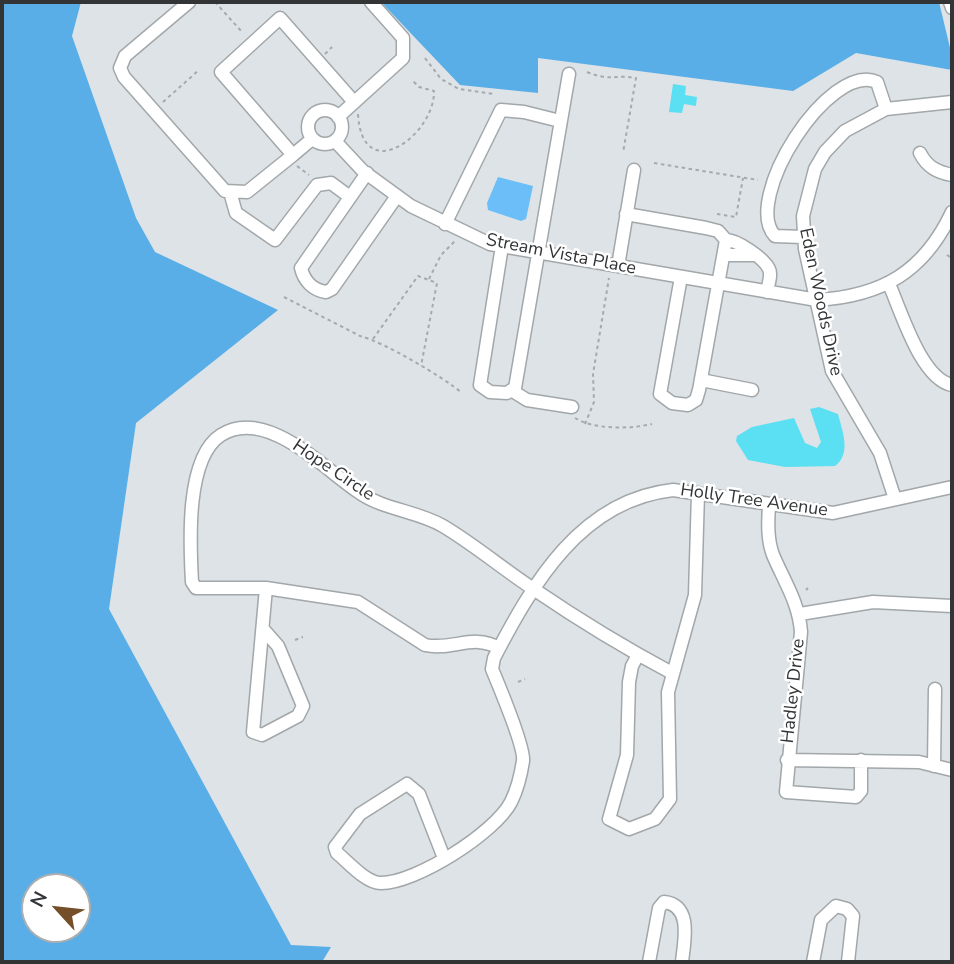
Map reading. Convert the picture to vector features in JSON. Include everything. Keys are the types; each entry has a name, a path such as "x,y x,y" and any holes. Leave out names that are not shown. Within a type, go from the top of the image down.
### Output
{"street":[{"path":"189,2 122,62 120,68 124,77 219,187 230,192 247,192 294,160 312,139"},
{"path":"338,117 356,107 402,58 405,49 403,38 371,2"},
{"path":"950,2 952,8"},
{"path":"294,160 221,72 279,19 356,107"},
{"path":"502,246 480,385 490,392 507,393 514,388 569,74"},
{"path":"803,236 775,236 766,224 765,209 783,159 806,122 826,100 857,80 869,78 877,82 886,109"},
{"name":"Eden Woods Drive","path":"895,499 880,453 832,371 803,236 809,188 825,152 845,131 886,109 952,102"},
{"path":"446,224 501,110 524,112 560,121"},
{"path":"329,111 338,117 341,129 335,141 321,144 312,139 308,124 314,114 329,111"},
{"name":"Stream Vista Place","path":"335,141 367,173 397,195 446,224 502,246 817,300 854,298 889,284 924,256 944,230 952,212"},
{"path":"920,153 928,165 940,173 952,175"},
{"path":"618,266 634,170"},
{"path":"367,173 301,268 308,283 320,291 332,289 397,195"},
{"path":"230,192 236,213 275,240 317,185 331,183 350,197"},
{"path":"626,214 706,228 718,231 726,240 736,240 768,265 770,273 767,292"},
{"path":"681,277 660,394 672,403 688,405 696,400 701,380 726,240"},
{"path":"724,255 753,255"},
{"path":"889,284 927,369 941,382 952,385"},
{"path":"701,380 752,390"},
{"path":"511,390 527,400 573,412"},
{"name":"Hope Circle","path":"499,648 480,640 437,648 425,645 358,603 266,588 204,590 192,582 189,536 195,478 212,443 234,430 265,432 308,450 360,493 428,517 535,590 671,673"},
{"name":"Holly Tree Avenue","path":"535,590 576,536 600,514 652,493 673,490 833,513 952,486"},
{"path":"638,655 632,666 629,682 627,755 609,819 629,829 646,825 655,819 670,799 668,692 671,673 695,595 698,493"},
{"name":"Hadley Drive","path":"769,505 768,533 773,555 800,614 799,663 787,760 861,760 934,766 952,771"},
{"path":"262,629 278,646 303,706 298,716 269,734 253,732 262,629 266,588"},
{"path":"444,858 419,794 407,784 360,814 335,847 337,853 369,879 380,883 404,877 444,858 495,821 510,803 524,759 492,669 499,648 535,590"},
{"path":"800,614 873,602 952,606"},
{"path":"934,766 935,689"},
{"path":"787,760 786,792 856,797 861,791 861,760"},
{"path":"649,962 659,908 669,902 682,913 685,929 682,962"},
{"path":"813,962 816,936 828,911 842,906 852,916 848,962"}],"path":[{"path":"215,2 242,32"},
{"path":"425,58 442,79 459,89 494,94"},
{"path":"154,111 199,70"},
{"path":"587,72 614,80 626,76 636,78 623,153"},
{"path":"356,107 359,133 366,144 381,150 398,149 411,140 434,99 434,91 413,82"},
{"path":"294,160 313,177"},
{"path":"654,163 758,180"},
{"path":"717,214 736,217 743,177"},
{"path":"429,280 441,256 455,241"},
{"path":"947,256 952,258"},
{"path":"373,339 418,276 437,283 421,368"},
{"path":"585,424 594,402 593,374 609,278"},
{"path":"284,297 359,336 373,339 421,368 445,378 462,393"},
{"path":"573,412 585,424 637,428 652,424"},
{"path":"295,640 303,637"},
{"path":"518,682 525,679"}],"shaded area":[{"path":"2,2 81,2 72,36 136,218 155,252 278,310 136,423 109,609 291,945 331,947 322,962 2,962"},
{"path":"381,2 939,2 952,56 952,70 856,53 793,91 538,58 538,93 460,85"},
{"path":"673,84 686,86 685,95 697,97 696,106 684,104 682,113 669,112"},
{"path":"498,177 533,186 526,219 521,221 488,210 487,203"},
{"path":"819,407 838,414 842,427 843,455 835,466 785,467 748,460 736,441 737,436 752,427 794,418 805,443 817,448 821,442 810,409"}]}
